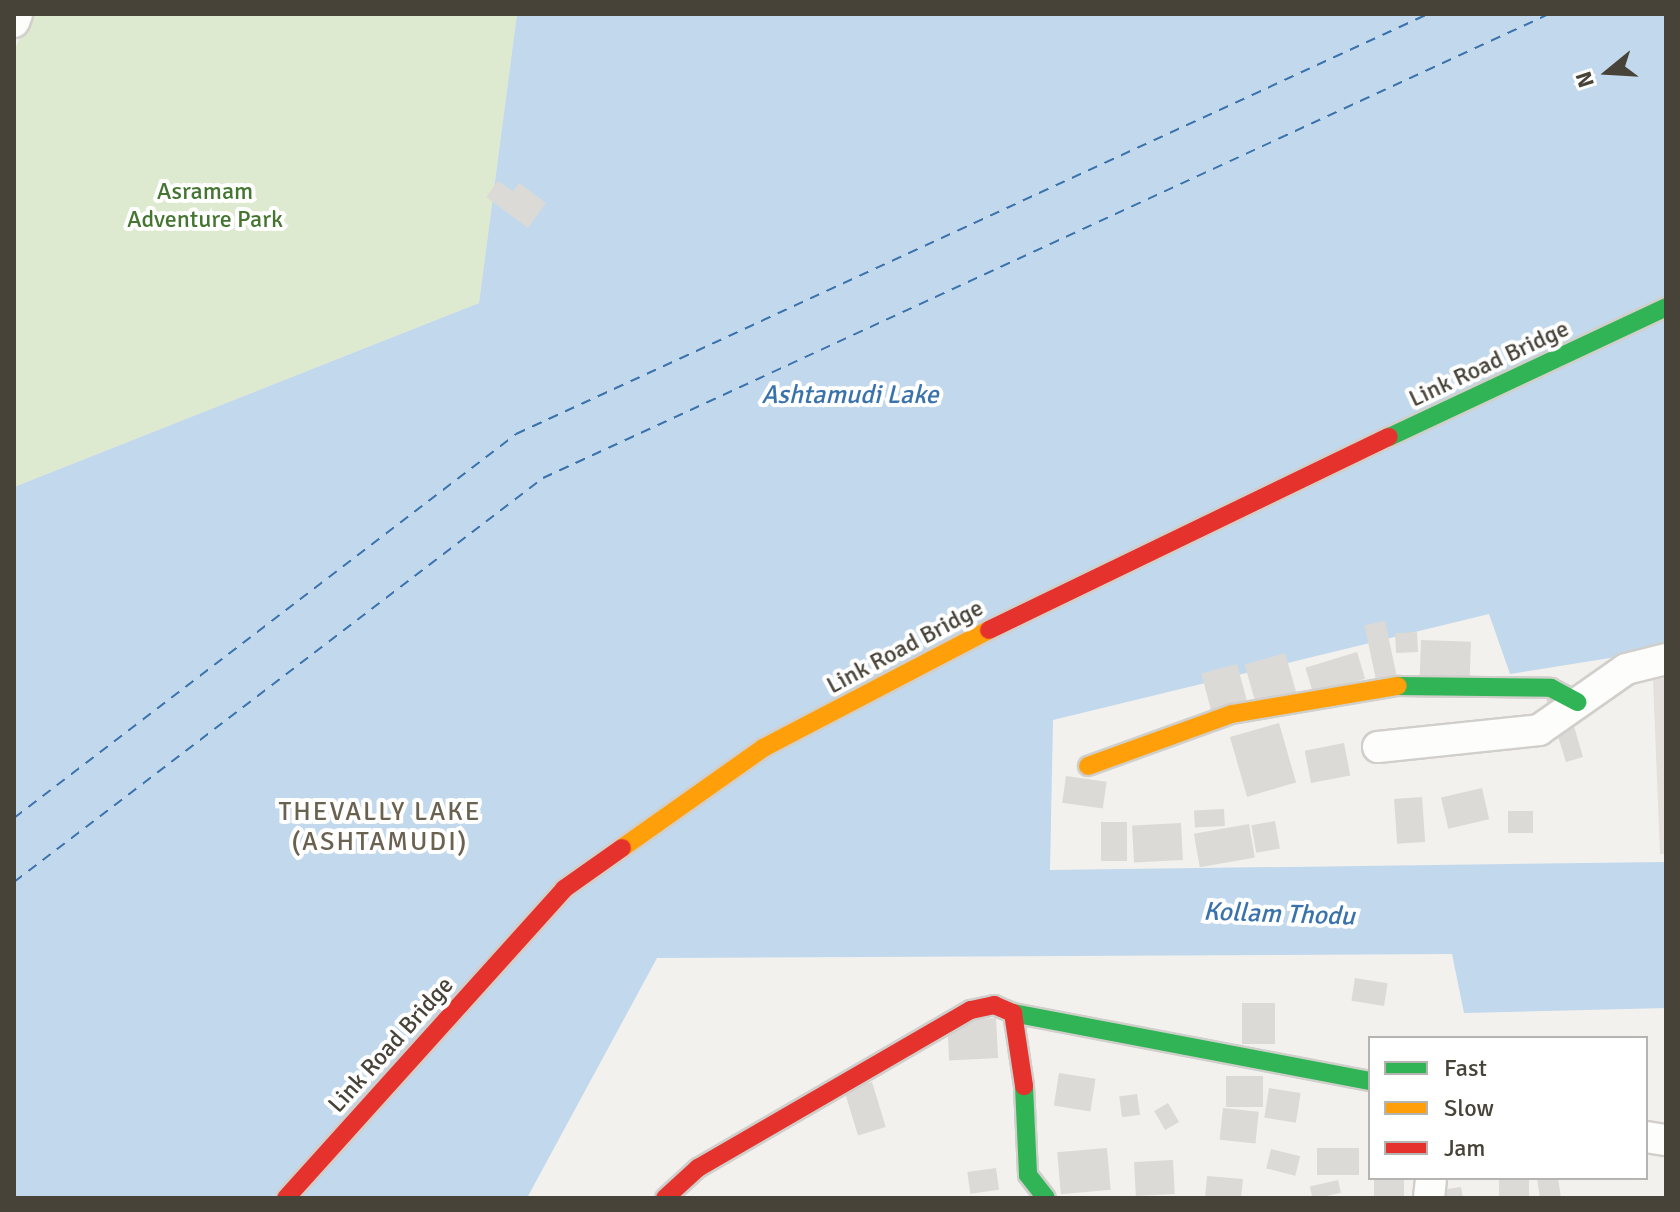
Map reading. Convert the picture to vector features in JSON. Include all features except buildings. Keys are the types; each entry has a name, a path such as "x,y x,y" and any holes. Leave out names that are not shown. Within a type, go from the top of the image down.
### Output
{"street":[{"path":"14,22 17,14"},
{"name":"Link Road Bridge","path":"286,1198 564,889 763,748 1074,585 1666,307"},
{"path":"1378,747 1539,730 1626,669 1666,659"},
{"path":"1088,766 1232,714 1423,682 1551,688 1577,702"},
{"path":"665,1198 698,1168 971,1010 994,1005 1013,1013 1368,1081"},
{"path":"1013,1013 1028,1175 1046,1198"}],"shaded area":[{"path":"1666,678 1666,854 1660,854 1653,680"}],"green space":[{"name":"Asramam Adventure Park","path":"29,14 517,14 479,303 14,487 14,52"}],"water":[{"name":"Ashtamudi Lake","path":"517,14 1666,14 1666,649 1510,674 1489,614 1053,720 1050,870 1666,862 1666,1008 1464,1013 1452,954 657,958 527,1198 14,1198 14,487 479,303"}],"ferry route":[{"path":"14,818 516,434 1428,14"},
{"path":"14,882 543,478 1549,14"}],"traffic: fast":[{"path":"1389,437 1666,307"},
{"path":"1398,686 1551,688 1577,702"},
{"path":"1013,1013 1368,1081"},
{"path":"1024,1086 1028,1175 1046,1198"}],"traffic: slow":[{"path":"622,848 763,748 989,630"},
{"path":"1088,766 1232,714 1398,686"}],"traffic: jam":[{"path":"989,630 1389,437"},
{"path":"286,1198 564,889 622,848"},
{"path":"665,1198 698,1168 971,1010 994,1005 1013,1013 1024,1086"}],"district":[{"name":"THEVALLY LAKE (ASHTAMUDI)","path":"380,828"}],"water label":[{"name":"Kollam Thodu","path":"1279,915"}]}
